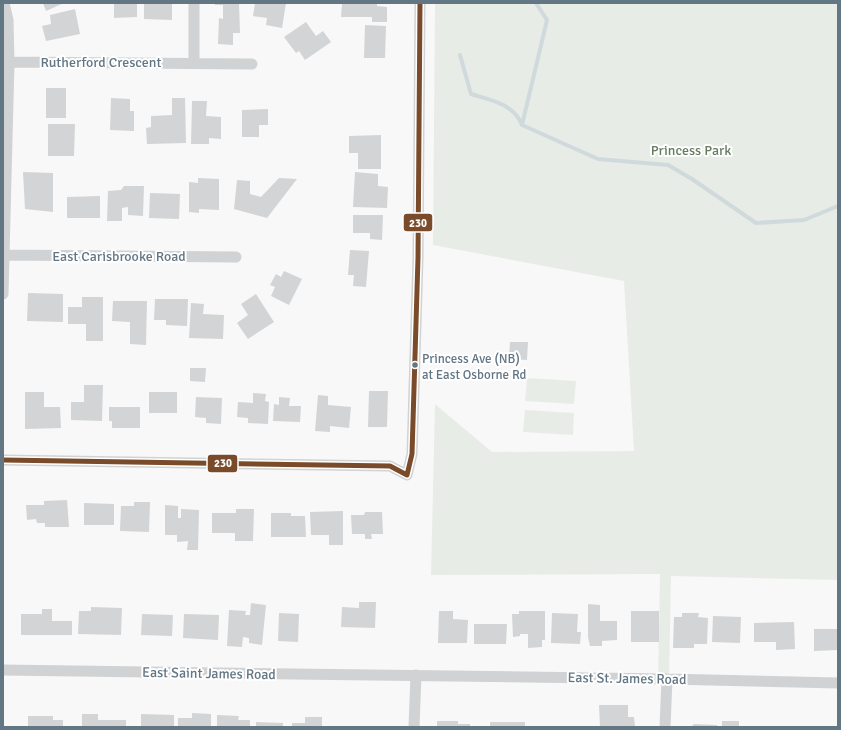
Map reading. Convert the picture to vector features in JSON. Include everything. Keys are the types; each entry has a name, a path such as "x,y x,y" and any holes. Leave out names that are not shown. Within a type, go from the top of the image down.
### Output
{"street":[{"path":"3,294 9,62 8,20 4,3"},
{"path":"194,3 194,62"},
{"path":"3,460 390,466 407,474 412,454 418,258 420,3"},
{"name":"Rutherford Crescent","path":"9,62 194,62 234,65 252,64"},
{"name":"East Carisbrooke Road","path":"3,255 236,257"},
{"name":"East Saint James Road","path":"3,670 416,675"},
{"path":"414,727 416,675"},
{"name":"East St. James Road","path":"416,675 838,683"},
{"path":"665,727 667,679"}],"green space":[{"name":"Princess Park","path":"435,3 838,3 838,580 671,576 669,681 658,681 660,574 431,575 435,404 492,452 634,451 624,281 433,245"},
{"path":"527,378 576,381 574,404 525,401"},
{"path":"525,410 574,413 573,435 523,432"}],"building":[{"path":"43,3 64,3 46,11"},
{"path":"114,3 137,3 137,17 114,18"},
{"path":"144,3 172,3 172,20 144,19"},
{"path":"215,3 239,3 240,33 233,33 233,45 218,44 219,18 223,19 223,5 215,5"},
{"path":"255,3 286,3 282,28 266,25 267,18 253,16"},
{"path":"342,3 377,3 377,6 387,7 387,22 372,22 372,17 341,17"},
{"path":"75,9 80,34 46,41 42,26 51,24 50,15"},
{"path":"306,22 316,36 323,31 331,42 305,60 299,51 296,53 284,37"},
{"path":"365,25 386,26 385,58 364,58"},
{"path":"46,88 66,88 66,118 46,118"},
{"path":"111,98 130,99 130,111 134,111 134,131 110,130"},
{"path":"172,98 185,98 186,143 147,144 146,128 151,127 151,116 172,115"},
{"path":"192,101 207,101 206,116 221,117 221,139 209,138 209,144 191,144"},
{"path":"268,109 268,125 259,125 259,137 242,137 242,110"},
{"path":"48,124 75,124 74,156 48,156"},
{"path":"381,135 381,169 358,169 358,153 349,153 349,136"},
{"path":"23,172 53,173 53,212 25,209"},
{"path":"355,172 378,174 378,186 388,187 387,208 353,207"},
{"path":"198,178 219,179 219,210 199,209 199,213 189,212 189,182 198,183"},
{"path":"279,178 297,179 267,218 234,209 237,180 250,181 250,194 261,197"},
{"path":"124,186 144,186 143,216 128,215 128,207 122,208 122,221 107,221 108,191 121,190"},
{"path":"150,193 180,194 179,219 149,218"},
{"path":"100,196 100,218 67,218 67,197"},
{"path":"353,215 383,215 382,240 370,239 370,233 353,233"},
{"path":"350,250 369,251 366,287 353,286 354,275 348,275"},
{"path":"284,271 302,279 289,305 271,296 275,287 270,285 276,274 281,277"},
{"path":"28,293 63,294 63,322 27,321"},
{"path":"256,294 274,322 248,339 237,323 248,315 241,304"},
{"path":"82,297 103,297 103,341 86,341 86,324 68,324 68,307 82,307"},
{"path":"155,299 188,299 187,326 166,325 166,320 154,320"},
{"path":"113,301 147,301 146,345 130,344 130,322 112,321"},
{"path":"191,303 204,304 203,314 224,315 223,339 189,338"},
{"path":"510,342 528,342 527,360 509,359"},
{"path":"190,368 206,368 205,382 190,381"},
{"path":"84,385 103,385 102,421 71,420 71,402 84,402"},
{"path":"369,391 388,391 387,427 368,427"},
{"path":"25,392 44,392 44,407 60,407 61,428 25,429"},
{"path":"149,392 177,392 177,413 149,413"},
{"path":"253,393 266,394 265,401 269,402 268,424 248,423 248,418 237,417 238,402 253,403"},
{"path":"318,395 328,396 328,405 351,407 349,428 330,426 330,432 315,431"},
{"path":"196,397 222,398 221,424 206,423 206,418 195,417"},
{"path":"279,397 290,398 289,406 301,406 300,422 273,421 274,404 279,405"},
{"path":"109,407 140,407 140,428 112,428 112,421 109,421"},
{"path":"67,500 69,527 45,527 45,523 37,523 36,519 27,520 26,505 44,505 44,501"},
{"path":"134,502 150,502 149,532 120,531 121,506 134,506"},
{"path":"84,503 114,504 114,525 84,525"},
{"path":"165,505 178,506 178,518 181,518 181,509 199,510 198,550 187,550 188,541 177,542 177,535 165,535"},
{"path":"236,509 254,509 253,541 235,541 235,533 212,533 212,513 236,513"},
{"path":"343,511 343,545 329,545 329,535 311,535 310,512"},
{"path":"365,512 382,512 383,534 371,534 372,539 365,539 365,534 352,534 351,515 364,515"},
{"path":"271,513 291,513 291,516 305,516 306,537 271,537"},
{"path":"359,602 376,602 375,628 341,627 342,607 359,608"},
{"path":"251,603 266,605 262,645 249,643 249,638 243,637 242,647 227,646 229,610 246,611 245,615 250,615"},
{"path":"588,604 600,605 600,621 617,621 617,640 602,641 602,646 590,646 588,637"},
{"path":"91,607 122,608 121,635 78,634 79,611 91,611"},
{"path":"42,609 52,609 52,621 72,621 72,635 21,635 21,614 42,614"},
{"path":"439,611 453,611 453,619 468,620 467,643 438,643"},
{"path":"519,611 545,611 545,640 542,640 542,647 528,648 528,634 520,634 520,636 513,637 512,614 519,614"},
{"path":"631,611 659,611 659,642 631,642"},
{"path":"279,613 299,614 298,642 278,641"},
{"path":"552,613 578,614 577,632 581,632 580,644 551,643"},
{"path":"682,613 699,613 698,617 708,618 707,644 694,644 694,648 673,648 674,617 682,617"},
{"path":"142,614 173,615 172,636 141,635"},
{"path":"184,614 219,615 218,640 183,638"},
{"path":"713,616 741,617 740,643 712,642"},
{"path":"794,622 795,649 776,650 776,642 754,642 754,623"},
{"path":"474,624 507,624 506,644 474,644"},
{"path":"814,629 838,629 838,650 814,651"},
{"path":"599,705 628,705 628,717 634,717 635,727 600,727"},
{"path":"192,713 211,714 211,727 178,727 178,718 192,718"},
{"path":"82,714 98,714 98,720 126,720 126,727 82,727"},
{"path":"141,714 174,715 174,727 141,727"},
{"path":"217,715 239,716 238,720 250,720 250,727 217,727"},
{"path":"28,716 53,716 53,720 63,720 63,727 28,727"},
{"path":"305,717 322,717 322,727 292,727 292,723 305,723"},
{"path":"437,721 458,721 458,724 470,724 470,727 437,727"},
{"path":"722,721 739,721 739,727 722,727"},
{"path":"256,722 283,723 283,727 256,727"},
{"path":"490,722 525,722 525,727 490,727"},
{"path":"694,724 717,725 717,727 691,727"}],"waterway":[{"path":"536,3 547,20 522,125 598,159 668,165 692,179 756,223 804,220 838,206"},
{"path":"460,55 471,94 494,101 508,108 518,118 522,125"}],"transit line":[{"name":"230","path":"3,460 390,466 407,475 412,454 418,258 420,3"}],"place":[{"name":"Princess Ave (NB) at East Osborne Rd","path":"415,365"}]}
